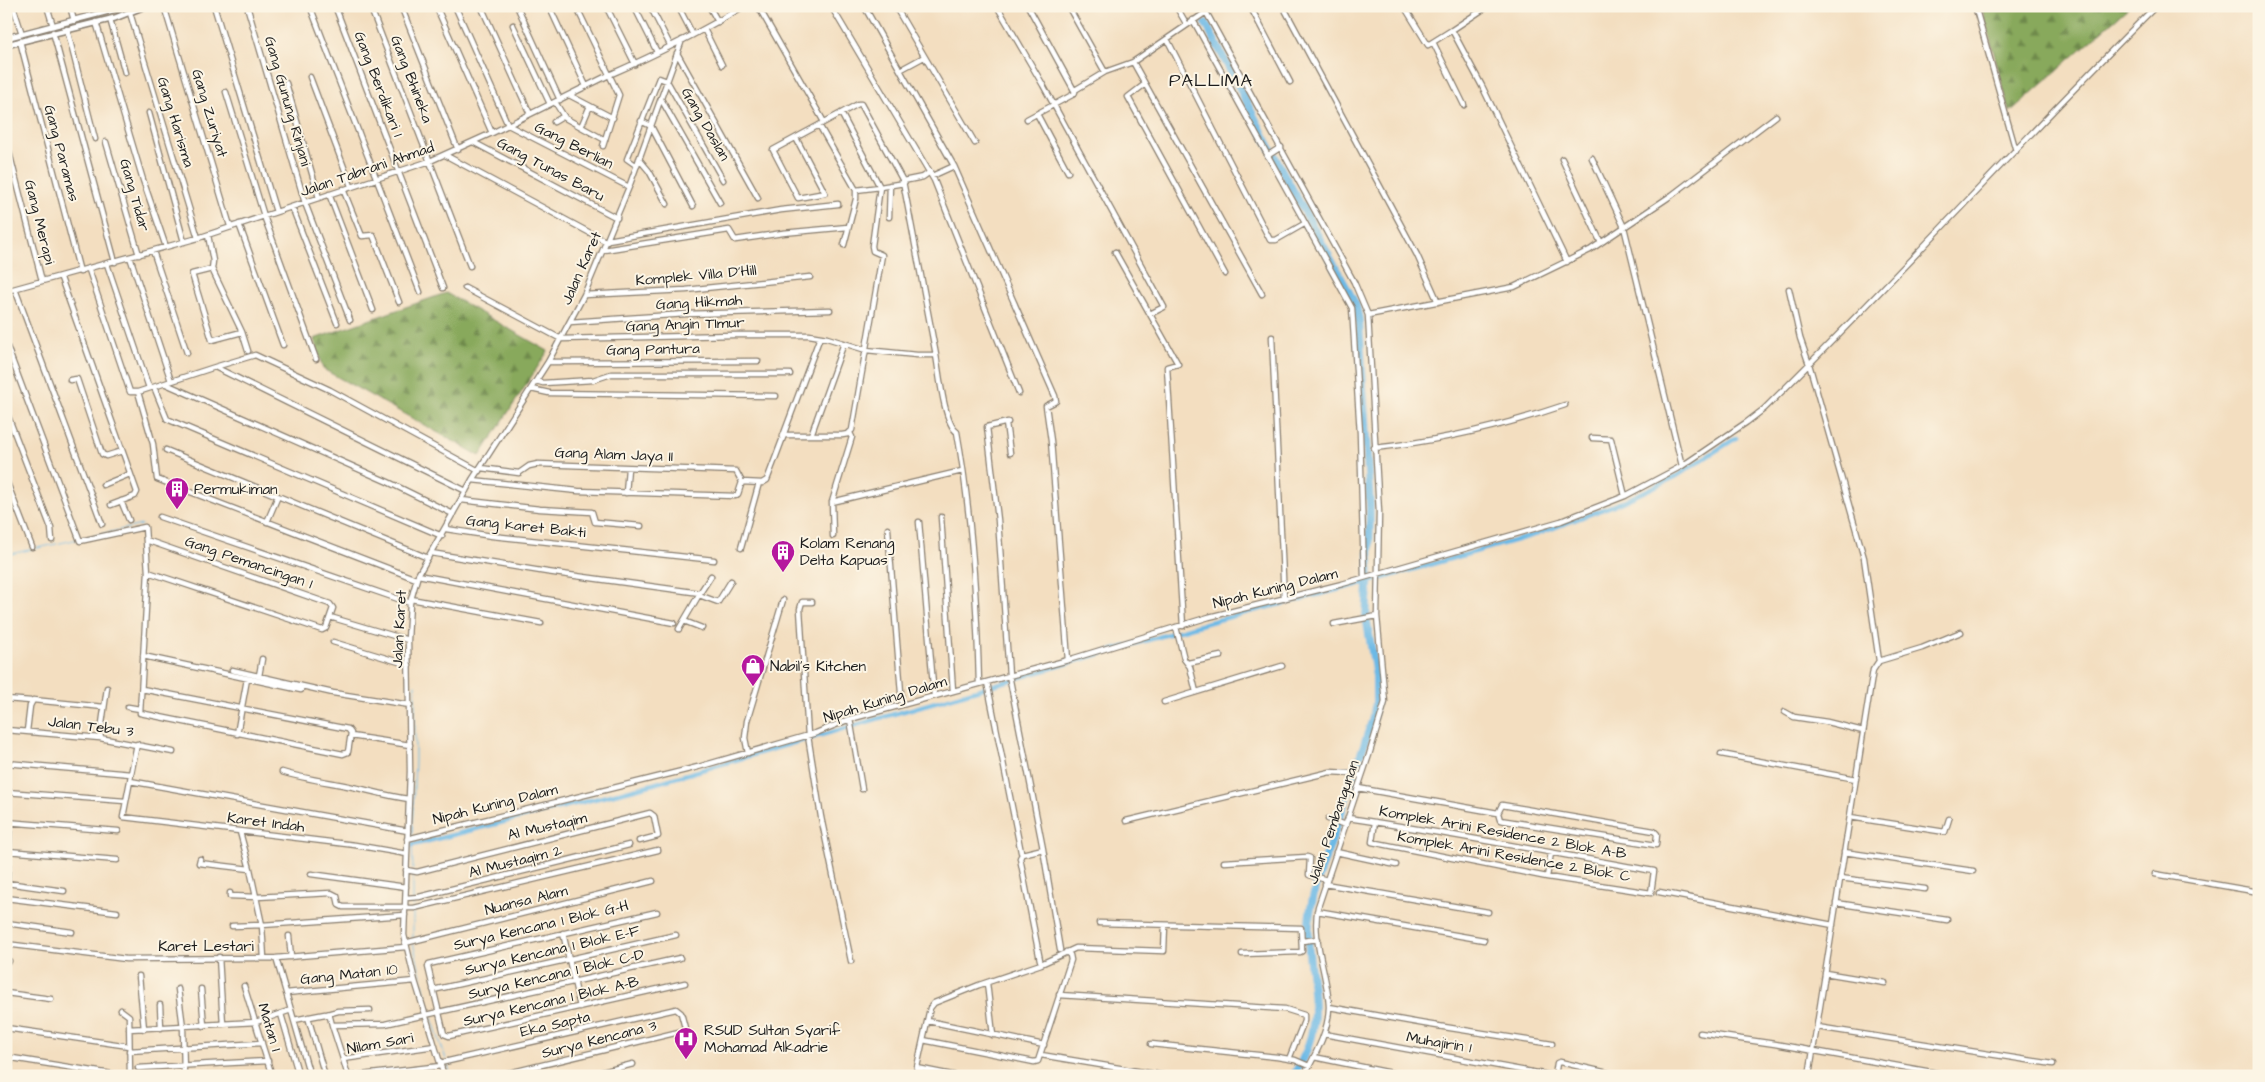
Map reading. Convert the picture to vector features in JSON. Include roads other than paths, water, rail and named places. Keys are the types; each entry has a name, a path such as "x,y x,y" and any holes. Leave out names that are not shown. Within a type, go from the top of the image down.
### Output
{"street":[{"path":"13,6 22,34"},
{"path":"48,6 53,26"},
{"path":"70,6 74,21"},
{"path":"6,38 128,6"},
{"path":"6,45 110,19 145,6"},
{"name":"Gang Zuriyat","path":"164,6 230,226"},
{"path":"214,6 276,212"},
{"name":"Gang Gunung Rinjani","path":"248,6 306,203 350,320"},
{"path":"310,6 420,292"},
{"name":"Gang Berdikari 1","path":"335,6 443,288"},
{"name":"Gang Bhineka","path":"370,6 470,266"},
{"path":"401,6 458,150"},
{"path":"436,6 492,133"},
{"path":"455,6 508,125"},
{"path":"481,6 530,114"},
{"path":"517,6 564,116 605,140"},
{"path":"549,6 586,86"},
{"path":"576,6 619,95 603,146"},
{"path":"606,6 635,64"},
{"path":"634,6 657,52"},
{"path":"650,6 670,45"},
{"path":"678,6 693,35"},
{"path":"709,6 718,22"},
{"name":"Jalan Tabrani Ahmad","path":"6,291 61,278 208,235 230,226 306,203 351,186 430,161 458,150 609,74 635,64 718,22 735,8 744,6"},
{"path":"758,6 824,122"},
{"path":"830,6 931,174 960,241 1019,393"},
{"path":"864,6 954,166 1055,396 1055,402 1046,407 1068,660"},
{"path":"895,6 975,143"},
{"path":"997,6 1164,307 1150,314"},
{"path":"1028,6 1074,92"},
{"path":"1068,6 1105,72"},
{"path":"1176,6 1187,25"},
{"path":"1250,6 1290,82"},
{"path":"1283,6 1417,255 1438,302"},
{"path":"1404,6 1427,44 1488,6"},
{"path":"1975,6 2016,151"},
{"name":"Nipah Kuning Dalam","path":"408,839 808,738 902,705 1177,630 1183,626 1377,574 1561,521 1625,496 1682,466 1747,422 1810,364 2156,6"},
{"path":"1028,119 1053,106 1105,72 1133,62 1214,7"},
{"path":"1206,12 1354,282 1368,315 1514,287 1567,262 1600,243 1672,195 1776,116"},
{"name":"Gang Harisma","path":"130,13 198,238"},
{"path":"110,19 125,73"},
{"path":"1193,20 1352,308 1360,434 1365,576"},
{"path":"96,22 140,171 166,247"},
{"path":"513,25 550,104"},
{"path":"67,29 95,139"},
{"path":"704,29 722,65"},
{"path":"1452,30 1482,86 1567,262"},
{"path":"53,32 115,262"},
{"path":"1167,39 1270,240 1276,240 1304,224"},
{"name":"Jalan Karet","path":"444,1076 406,944 405,915 410,745 408,640 410,601 417,577 446,529 472,480 548,362 584,295 629,187 682,40"},
{"name":"Gang Paramas","path":"20,41 80,272"},
{"path":"1433,42 1464,105"},
{"path":"678,53 758,198"},
{"path":"900,70 924,56"},
{"path":"1133,62 1262,294"},
{"path":"310,77 351,186"},
{"path":"636,166 627,159 658,78 667,81"},
{"name":"Gang Daslan","path":"667,81 723,180"},
{"path":"286,83 319,198"},
{"path":"1145,84 1128,97 1225,274"},
{"path":"226,92 264,216 316,359"},
{"path":"569,95 613,118"},
{"path":"661,99 720,203"},
{"path":"648,102 658,107"},
{"path":"796,138 826,191 825,193 798,198 773,152 774,150 824,122 861,104 904,182 946,410 952,428 956,432 962,471 972,540 979,684"},
{"path":"581,127 590,106"},
{"path":"149,113 184,242"},
{"path":"832,536 832,502 852,437 850,433 882,255 873,250 872,246 880,187 841,113"},
{"path":"1037,114 1068,172"},
{"path":"554,122 564,116"},
{"path":"641,121 651,126 693,206"},
{"name":"Gang Berlian","path":"508,125 629,187"},
{"path":"819,125 856,190 856,199 844,245"},
{"name":"Gang Merapi","path":"6,140 42,281"},
{"name":"Gang Tidar","path":"106,142 139,255"},
{"name":"Gang Tunas Baru","path":"473,142 617,218"},
{"path":"1267,156 1281,148"},
{"path":"445,155 607,241 781,210 838,204"},
{"path":"1592,158 1624,227 1682,466"},
{"path":"639,159 649,172 667,204"},
{"path":"1562,159 1600,243"},
{"path":"856,190 904,182 954,166"},
{"path":"889,217 890,185"},
{"path":"343,189 362,236 374,235 400,302"},
{"path":"328,194 373,310"},
{"path":"292,207 337,323"},
{"path":"239,224 283,345"},
{"path":"604,250 729,230 735,240 848,227"},
{"path":"208,235 213,261 212,269 242,332 248,352"},
{"path":"153,251 187,354"},
{"path":"1115,252 1178,364 1167,366 1167,372 1183,626"},
{"path":"130,257 169,383 388,482 453,514"},
{"path":"107,264 151,388 167,419 442,536"},
{"path":"212,269 192,274 212,340 242,332"},
{"path":"89,270 128,388 133,393 255,355 330,390 480,469"},
{"name":"Komplek Villa D'Hill","path":"584,295 686,290 810,277"},
{"path":"61,278 137,494 111,505"},
{"path":"465,288 561,339"},
{"path":"15,289 102,524"},
{"path":"1789,289 1800,338 1810,364 1864,558 1879,661"},
{"name":"Gang Hikmah","path":"570,322 686,314 830,310"},
{"name":"Jalan Pembangunan","path":"1304,1076 1324,1034 1329,1007 1317,939 1317,912 1385,702 1374,616 1378,583 1379,512 1368,315"},
{"name":"Gang Angin TImur","path":"561,339 809,335 820,336 866,350 917,356 936,354"},
{"path":"472,480 578,491 736,496 742,482 759,483 767,478 820,336"},
{"path":"1272,337 1284,599"},
{"path":"811,434 844,343"},
{"path":"6,344 80,541 144,527 146,529 148,572 140,709 141,715 345,754 348,752 351,736 348,728 142,689"},
{"name":"Gang Pantura","path":"548,362 758,360"},
{"path":"216,367 466,491"},
{"path":"536,381 542,383 588,380 611,374 790,374"},
{"path":"70,380 78,379 102,454 106,456 122,451"},
{"path":"531,389 549,393 776,396"},
{"path":"138,392 153,444 157,479 417,577 674,622"},
{"path":"1374,448 1484,430 1565,405"},
{"path":"6,412 52,528 52,540"},
{"path":"1010,453 1007,423 987,427 998,520 1009,676 1060,950"},
{"path":"782,436 850,433"},
{"path":"1592,438 1611,439 1625,496"},
{"path":"166,450 428,558"},
{"name":"Gang Alam Jaya II","path":"480,469 519,473 529,466 538,464 736,471 742,482"},
{"path":"626,493 628,468"},
{"path":"832,502 962,471"},
{"path":"103,485 130,474"},
{"path":"6,480 32,547"},
{"path":"741,548 759,483"},
{"path":"268,522 278,496"},
{"path":"461,500 540,509 592,512 595,522 641,526"},
{"path":"121,501 129,520"},
{"path":"160,516 410,601 541,623"},
{"path":"941,517 953,691"},
{"path":"919,522 934,696"},
{"name":"Gang karet Bakti","path":"446,529 492,536 714,560"},
{"path":"888,529 902,705"},
{"name":"Gang Pemancingan 1","path":"146,540 330,604 333,608 330,617"},
{"path":"431,553 700,594 718,602 731,581"},
{"path":"148,572 322,630 326,628 330,617 408,640"},
{"path":"680,629 711,576"},
{"path":"748,753 745,742 746,726 783,600"},
{"path":"812,602 802,602 800,609 808,738 850,961"},
{"path":"1334,624 1374,616"},
{"path":"684,621 702,628"},
{"path":"1177,630 1184,660 1188,663 1196,692"},
{"path":"1809,1076 1872,670 1879,661 1922,648 1962,632"},
{"path":"333,642 409,665"},
{"path":"143,656 300,690 302,686"},
{"path":"1188,663 1222,656"},
{"path":"258,676 262,659"},
{"path":"1164,702 1282,666"},
{"path":"232,670 333,694 410,705"},
{"path":"237,734 247,679"},
{"path":"987,682 1021,852"},
{"path":"100,738 107,688"},
{"path":"6,699 41,700 104,707"},
{"path":"27,732 31,701"},
{"path":"128,708 140,709"},
{"path":"1785,712 1794,717 1827,722 1863,731"},
{"path":"851,724 862,789"},
{"name":"Jalan Tebu 3","path":"6,730 100,738 172,752"},
{"path":"351,736 410,745"},
{"path":"6,792 125,801 137,744"},
{"path":"1721,754 1856,779"},
{"path":"6,763 131,774"},
{"path":"282,772 311,781 342,785 371,793 409,799"},
{"path":"1126,821 1330,772 1349,772 1361,776"},
{"path":"130,781 408,831"},
{"path":"1358,788 1498,813"},
{"name":"Karet Indah","path":"125,801 123,817 355,845 407,854"},
{"path":"1502,805 1658,834 1655,846 1500,820 1498,813 1502,805"},
{"name":"Al Mustaqim","path":"407,870 418,872 650,813 654,816 658,836 639,841"},
{"path":"1850,817 1945,832 1949,819"},
{"name":"Komplek Arini Residence 2 Blok A-B","path":"1348,818 1654,871"},
{"path":"1328,819 1345,825"},
{"path":"64,891 7,883 8,822 118,831"},
{"name":"Komplek Arini Residence 2 Blok C","path":"1375,822 1372,842 1547,877 1651,893 1654,871"},
{"path":"240,832 257,897 262,925 264,958"},
{"name":"Al Mustaqim 2","path":"407,898 419,897 629,845"},
{"path":"1040,960 1020,858 1022,854 1042,849"},
{"path":"230,894 230,896 257,897 335,894 338,905 343,907 414,908 658,850"},
{"path":"8,852 117,860"},
{"path":"1336,852 1396,865"},
{"path":"1844,852 1973,871"},
{"path":"1547,877 1551,853"},
{"path":"1224,862 1307,857 1310,858 1309,875 1326,881 1488,912"},
{"path":"200,859 199,863 250,869"},
{"path":"311,874 406,887"},
{"path":"2155,874 2259,892"},
{"path":"1840,878 1925,890"},
{"name":"Nuansa Alam","path":"406,944 653,881"},
{"path":"1659,892 1833,925"},
{"path":"6,898 117,912"},
{"path":"1836,903 1947,920"},
{"name":"Surya Kencana 1 Blok G-H","path":"433,990 428,967 431,963 657,912"},
{"path":"1317,912 1484,940"},
{"path":"232,926 405,915"},
{"path":"6,923 72,932"},
{"path":"1099,923 1301,928 1304,941 1302,951 1300,952 1242,954"},
{"path":"915,1076 930,1008 934,1003 1041,964 1076,948 1164,951 1165,925"},
{"path":"563,933 580,1007"},
{"name":"Surya Kencana 1 Blok E-F","path":"433,990 676,935"},
{"path":"289,936 291,957"},
{"path":"1304,941 1317,939"},
{"name":"Karet Lestari","path":"6,944 118,958 276,958 406,944"},
{"path":"923,1040 1035,1062 1042,1055 1070,960 1070,955 1066,952"},
{"path":"219,957 223,1024"},
{"path":"276,958 310,1076"},
{"name":"Surya Kencana 1 Blok C-D","path":"332,1025 385,1024 680,958"},
{"path":"1825,973 1885,982"},
{"path":"139,976 144,1029"},
{"name":"Gang Matan 10","path":"286,993 415,980"},
{"name":"Surya Kencana 1 Blok A-B","path":"438,1013 444,1034 449,1036 685,983"},
{"path":"987,983 994,1035"},
{"name":"Matan 1","path":"244,986 272,1076"},
{"path":"200,988 204,1026"},
{"path":"178,989 183,1027 184,1076"},
{"path":"433,990 438,1013"},
{"path":"6,992 50,999"},
{"path":"1059,995 1285,1009 1301,1012 1304,1015 1304,1021 1292,1060"},
{"path":"160,1005 160,1028"},
{"path":"1329,1007 1552,1044"},
{"name":"Eka Sapta","path":"353,1076 441,1064 676,1009"},
{"name":"Surya Kencana 3","path":"496,1076 683,1031 681,1013 676,1009"},
{"path":"121,1010 129,1016 130,1076"},
{"path":"129,1029 256,1022 291,1010"},
{"path":"294,1020 338,1011 370,1010"},
{"path":"281,1014 299,1076"},
{"path":"327,1014 343,1059"},
{"path":"308,1017 325,1076"},
{"path":"928,1021 1044,1045"},
{"path":"1817,1027 2053,1064"},
{"path":"6,1028 129,1049 183,1049 262,1043"},
{"path":"1700,1033 1813,1050 1954,1076"},
{"name":"Muhajirin 1","path":"1324,1034 1553,1075"},
{"path":"1151,1044 1292,1060 1309,1066"},
{"name":"Nilam Sari","path":"348,1076 343,1059 435,1046"},
{"path":"1042,1055 1168,1076"},
{"path":"1314,1057 1406,1076"},
{"path":"8,1076 9,1058 124,1076"},
{"path":"138,1068 268,1061"},
{"path":"1553,1075 1560,1062 1621,1076"},
{"path":"587,1076 633,1064"},
{"path":"917,1068 957,1076"},
{"path":"267,1076 272,1076"}],"waterway":[{"path":"1206,24 1284,174 1356,305 1359,320 1370,505 1366,616 1376,676 1376,703 1372,721 1314,894 1308,936 1314,995 1312,1033 1305,1054 1293,1076"},
{"path":"413,845 650,785 1210,622 1376,580 1538,534 1622,502 1675,477 1736,438"},
{"path":"6,555 142,525"},
{"path":"412,837 415,685"},
{"path":"412,841 413,869"},
{"path":"413,873 413,907"},
{"path":"413,911 413,939"},
{"path":"413,943 430,1012"},
{"path":"431,1016 446,1059"},
{"path":"447,1063 451,1076"}],"place":[{"name":"Permukiman","path":"177,510"},
{"name":"Kolam Renang Delta Kapuas","path":"783,573"},
{"name":"Nabil's Kitchen","path":"753,687"},
{"name":"RSUD Sultan Syarif Mohamad Alkadrie","path":"686,1060"}],"district":[{"name":"PALLIMA","path":"1211,80"}]}
